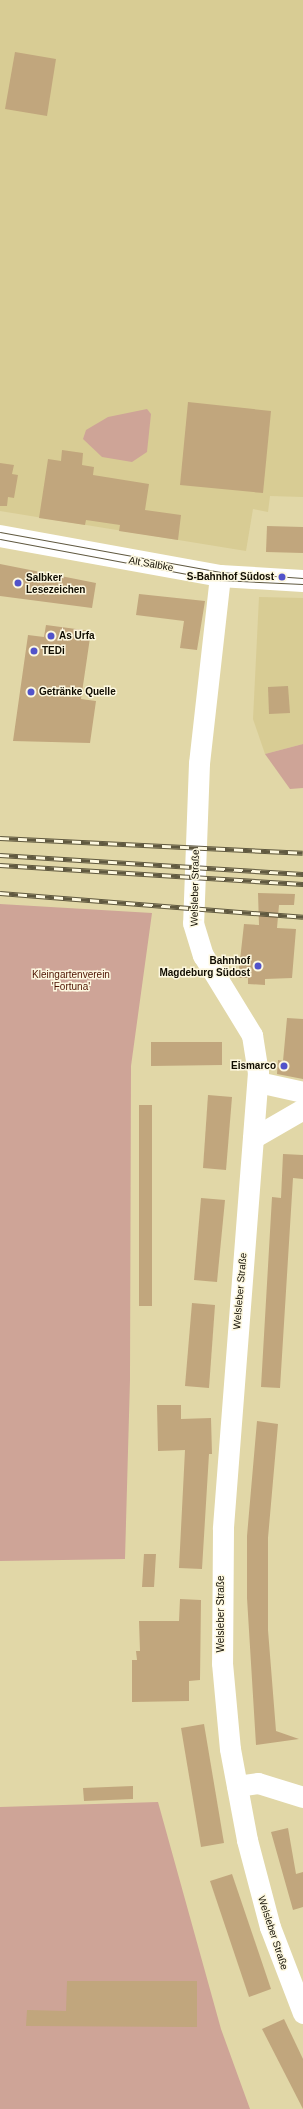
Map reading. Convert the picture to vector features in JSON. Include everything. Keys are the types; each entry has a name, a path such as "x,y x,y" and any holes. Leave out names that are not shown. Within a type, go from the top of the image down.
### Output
{"main road":[{"name":"Alt Salbke","path":"0,536 220,576 303,581"}],"street":[{"name":"Welsleber Straße","path":"220,576 199,763 193,923 203,956 252,1035 258,1082 221,1581 223,1681 237,1786 268,1921 303,2013"},
{"path":"258,1082 303,1092"},
{"path":"253,1138 303,1109"},
{"path":"237,1786 258,1783 303,1797"}],"shaded area":[{"path":"0,0 303,0 303,497 270,496 268,512 253,509 246,551 0,511"},
{"path":"259,597 303,598 303,744 265,754 253,719"}],"green space":[{"path":"147,409 151,414 147,452 132,462 102,457 83,439 86,430 108,417"},
{"path":"303,744 303,788 290,789 265,754"},
{"name":"Kleingartenverein 'Fortuna'","path":"0,904 152,913 131,1066 130,1380 125,1559 0,1561"},
{"path":"158,1802 221,2029 250,2109 0,2109 0,1807"}],"building":[{"path":"15,52 56,59 47,116 5,109"},
{"path":"188,402 271,411 263,493 180,485"},
{"path":"62,450 83,453 82,465 94,467 93,475 149,484 145,510 181,515 178,540 119,531 120,525 86,520 85,525 39,518 48,459 61,461"},
{"path":"0,463 14,465 12,474 18,475 14,498 8,497 7,506 0,506"},
{"path":"267,526 303,527 303,553 266,552"},
{"path":"0,564 96,583 92,608 0,596"},
{"path":"139,594 205,601 197,650 180,648 184,621 136,615"},
{"path":"46,625 91,631 81,699 96,701 90,743 13,741 28,635 44,637"},
{"path":"288,686 290,713 269,714 268,687"},
{"path":"258,893 295,894 294,905 279,905 277,928 296,929 292,978 265,979 265,985 248,984 248,978 238,978 244,924 259,925"},
{"path":"287,1018 303,1019 303,1079 277,1074 278,1060 283,1061"},
{"path":"151,1042 222,1042 222,1065 151,1066"},
{"path":"208,1095 232,1097 226,1170 203,1168"},
{"path":"139,1105 152,1105 152,1306 139,1306"},
{"path":"283,1154 303,1155 303,1179 293,1178 280,1388 261,1387 272,1197 281,1198"},
{"path":"201,1198 225,1200 217,1282 194,1280"},
{"path":"192,1303 215,1305 209,1388 185,1386"},
{"path":"157,1405 181,1405 181,1419 211,1418 212,1454 209,1454 202,1569 179,1568 185,1450 158,1451"},
{"path":"257,1421 278,1424 268,1538 268,1630 276,1731 299,1739 256,1745 247,1598 247,1536"},
{"path":"144,1554 156,1554 154,1587 142,1587"},
{"path":"180,1599 201,1600 200,1680 189,1681 189,1701 132,1702 132,1660 137,1660 136,1651 140,1651 139,1621 179,1621"},
{"path":"204,1724 224,1843 201,1847 181,1728"},
{"path":"133,1786 133,1799 84,1801 83,1788"},
{"path":"288,1828 296,1874 303,1872 303,1907 293,1910 271,1832"},
{"path":"232,1874 271,1989 249,1997 210,1881"},
{"path":"67,1981 197,1981 197,2027 26,2026 27,2010 66,2011"},
{"path":"284,2019 303,2059 303,2109 262,2029"}],"tram line":[{"path":"0,532 220,572 303,578"},
{"path":"0,539 220,580 303,584"}],"railway":[{"path":"0,838 303,853"},
{"path":"0,855 303,874"},
{"path":"0,865 303,884"},
{"path":"0,893 303,917"}],"place":[{"name":"S-Bahnhof Südost","path":"282,577"},
{"name":"Salbker Lesezeichen","path":"18,583"},
{"name":"As Urfa","path":"51,636"},
{"name":"TEDi","path":"34,651"},
{"name":"Getränke Quelle","path":"31,692"},
{"name":"Bahnhof Magdeburg Südost","path":"258,966"},
{"name":"Eismarco","path":"284,1066"}]}
